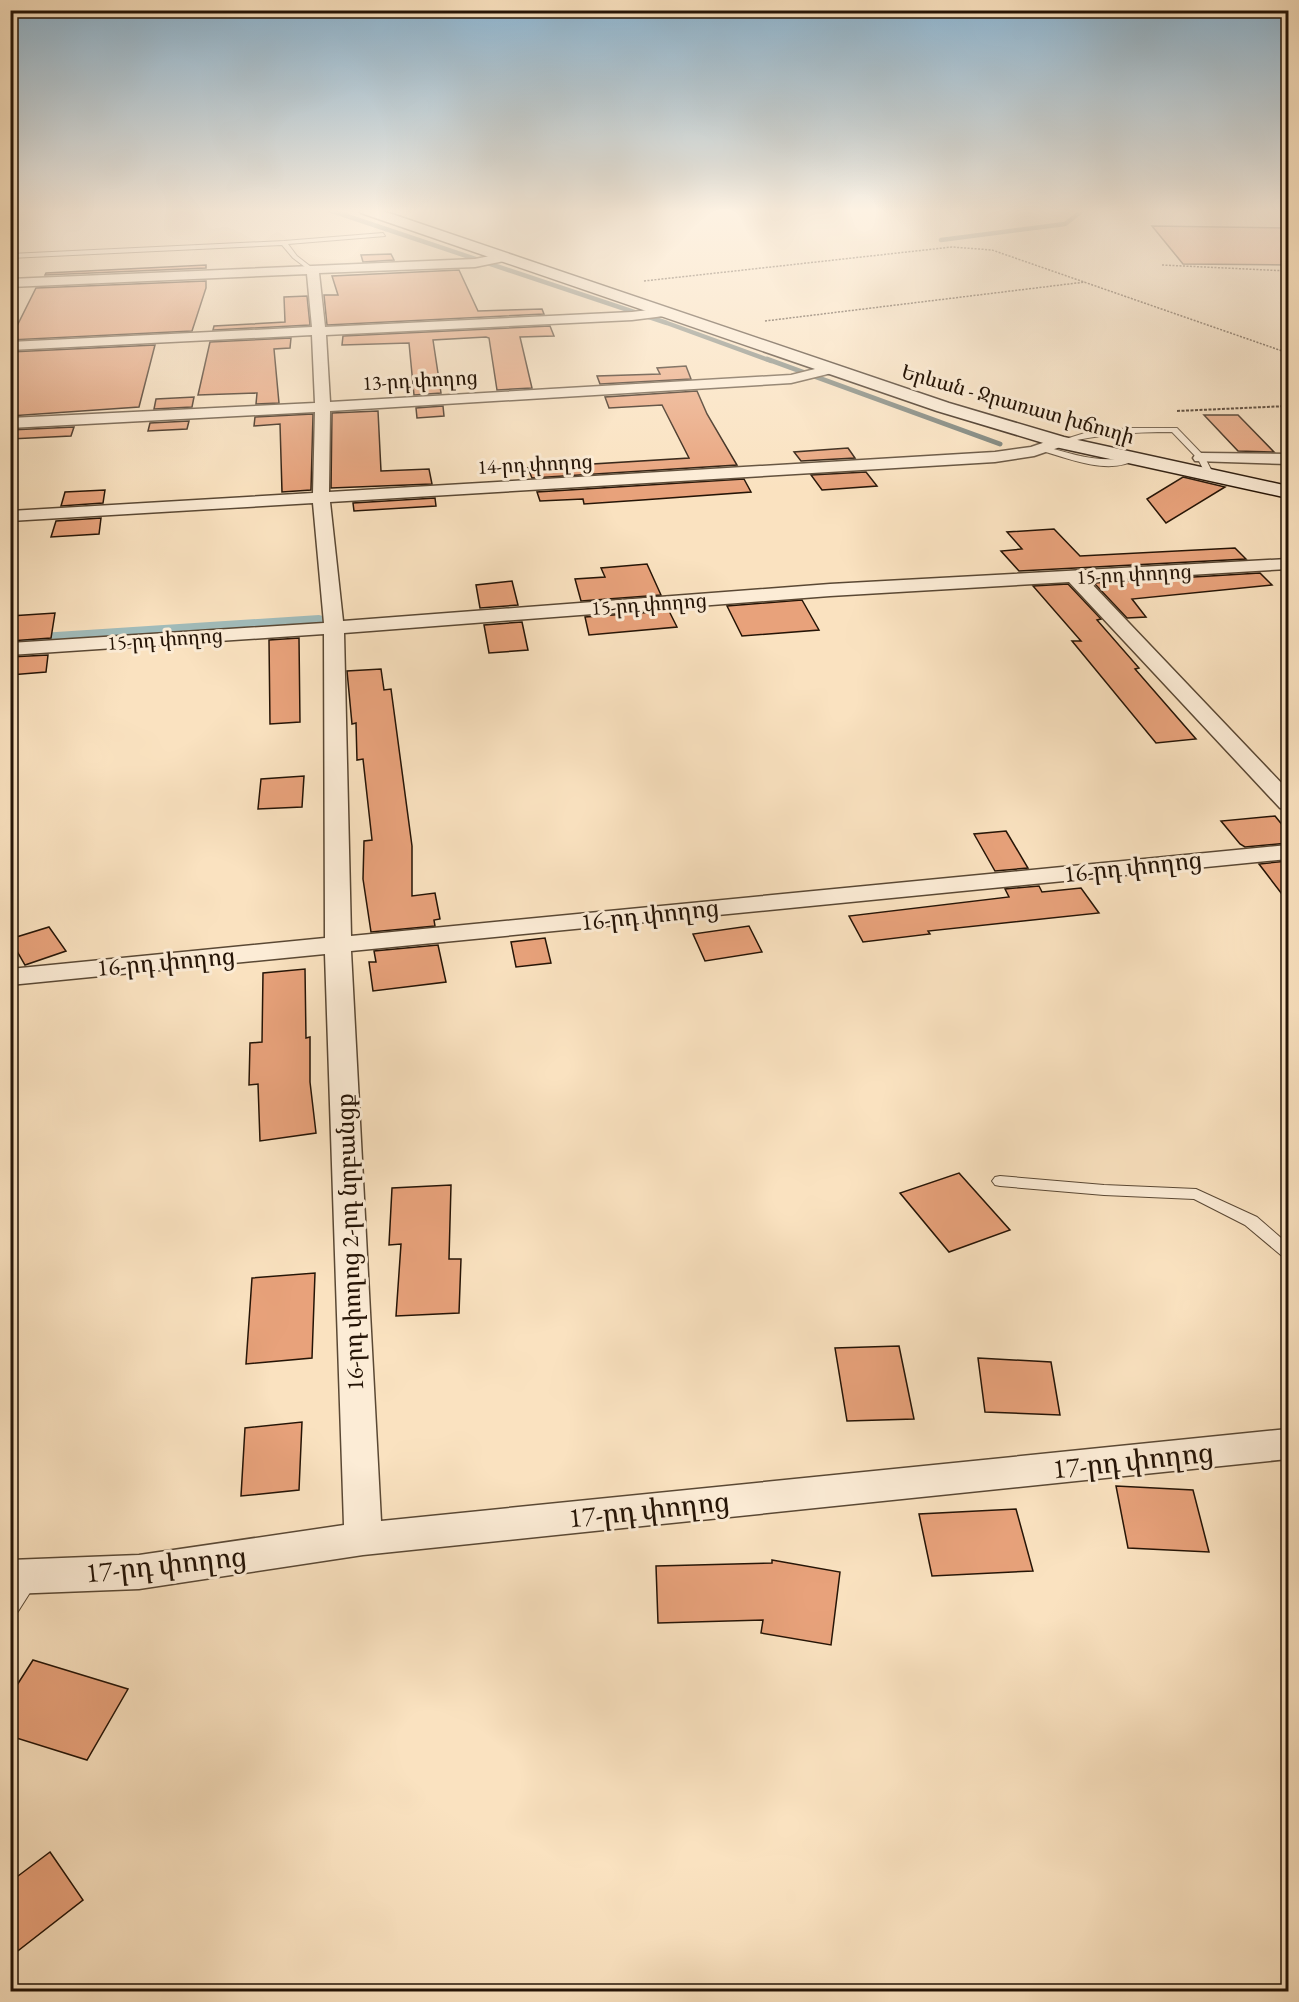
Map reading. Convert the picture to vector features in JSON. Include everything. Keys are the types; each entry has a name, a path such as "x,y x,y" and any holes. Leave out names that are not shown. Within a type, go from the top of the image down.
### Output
{"main road":[{"name":"Երևան - Ջրառատ խճուղի","path":"638,303 943,407 1060,442 1288,492"}],"street":[{"name":"16-րդ փողոց 2-րդ նրբանցք","path":"317,303 323,407 321,498 334,628 338,946 363,1539"},
{"path":"10,346 632,316 660,312"},
{"name":"13-րդ փողոց","path":"10,423 791,379 831,369"},
{"name":"14-րդ փողոց","path":"10,516 995,457 1060,442"},
{"path":"1201,458 1288,459"},
{"name":"15-րդ փողոց","path":"10,649 334,628 830,590 1288,564"},
{"path":"1075,577 1288,803"},
{"name":"16-րդ փողոց","path":"10,977 1288,852"},
{"name":"17-րդ փողոց","path":"21,1576 139,1572 363,1539 1288,1444"}],"lane":[{"path":"1060,442 1079,435 1108,430 1174,430 1201,458 1210,476"},
{"path":"1042,448 1106,463 1123,463 1134,458"},
{"path":"1000,1181 1104,1190 1196,1194 1251,1221 1288,1252"},
{"path":"10,1607 21,1576"}],"path":[{"path":"717,330 734,325 911,303"},
{"path":"1148,303 1288,353"},
{"path":"1175,411 1288,406"}],"building":[{"path":"28,303 201,303 192,331 10,340"},
{"path":"284,303 308,303 310,325 213,330 214,326 285,322"},
{"path":"325,303 474,303 478,311 542,309 544,314 327,325"},
{"path":"550,326 554,336 520,337 532,388 497,390 489,338 486,337 433,340 441,393 414,395 409,343 342,345 343,336"},
{"path":"291,338 290,348 274,349 279,403 256,404 257,393 198,395 210,342"},
{"path":"155,345 139,407 10,416 10,352"},
{"path":"686,366 691,379 600,384 597,376 660,374 657,368"},
{"path":"697,391 707,414 737,465 532,478 528,468 689,458 662,405 609,408 605,397"},
{"path":"194,397 192,407 154,409 156,399"},
{"path":"443,406 444,416 417,418 416,408"},
{"path":"378,411 381,471 429,469 432,484 331,488 332,413"},
{"path":"313,414 311,490 282,492 280,424 254,426 255,417"},
{"path":"1204,415 1238,415 1274,452 1238,451"},
{"path":"189,421 187,429 148,431 150,423"},
{"path":"74,427 71,436 10,439 10,430"},
{"path":"848,448 855,458 801,461 794,452"},
{"path":"866,472 877,486 822,490 811,475"},
{"path":"1183,477 1225,487 1166,523 1147,499"},
{"path":"744,479 751,492 584,504 583,499 540,501 537,492"},
{"path":"105,490 103,503 61,506 65,492"},
{"path":"435,498 436,506 354,511 353,503"},
{"path":"101,518 99,534 51,537 56,521"},
{"path":"1054,529 1080,556 1235,548 1246,559 1019,571 1001,551 1022,549 1007,532"},
{"path":"647,564 661,595 581,601 575,579 605,577 601,568"},
{"path":"1260,573 1272,585 1132,599 1146,617 1127,618 1094,583"},
{"path":"512,581 518,605 480,608 476,585"},
{"path":"1068,584 1101,619 1097,620 1139,668 1135,669 1196,739 1156,743 1072,641 1081,641 1033,586"},
{"path":"802,600 819,630 742,636 727,606"},
{"path":"669,611 677,627 589,635 585,617"},
{"path":"55,613 51,638 10,641 10,616"},
{"path":"522,622 528,650 489,653 484,625"},
{"path":"299,638 300,722 270,724 269,640"},
{"path":"48,655 46,672 10,675 10,657"},
{"path":"381,669 384,690 391,689 412,846 412,896 435,893 440,919 434,920 435,926 371,932 363,879 364,841 372,840 363,759 357,760 356,723 352,724 347,671"},
{"path":"304,776 302,807 258,809 261,779"},
{"path":"1275,816 1288,832 1288,843 1245,847 1221,821"},
{"path":"1006,831 1028,868 995,871 974,834"},
{"path":"1288,861 1288,902 1259,864"},
{"path":"1039,886 1042,892 1081,888 1099,913 928,931 930,934 863,942 849,916 1009,897 1005,889"},
{"path":"749,926 762,952 705,961 693,934"},
{"path":"49,927 66,951 25,965 10,939"},
{"path":"545,938 551,963 516,967 511,942"},
{"path":"438,945 446,982 373,991 369,962 376,962 374,951"},
{"path":"305,969 306,1038 310,1037 310,1082 316,1133 260,1141 258,1084 249,1085 250,1043 262,1042 263,973"},
{"path":"959,1173 1010,1230 949,1252 900,1193"},
{"path":"451,1185 449,1259 461,1259 459,1313 396,1316 401,1244 389,1245 392,1188"},
{"path":"315,1273 312,1358 246,1364 252,1278"},
{"path":"899,1346 914,1419 847,1421 835,1348"},
{"path":"978,1358 1051,1362 1060,1415 985,1412"},
{"path":"302,1422 299,1490 241,1496 245,1428"},
{"path":"1116,1486 1193,1490 1209,1552 1128,1548"},
{"path":"1016,1509 1033,1571 932,1576 919,1514"},
{"path":"772,1560 840,1572 831,1645 761,1633 763,1620 658,1623 656,1566 772,1563"},
{"path":"33,1660 128,1689 87,1760 10,1736 10,1696"},
{"path":"50,1852 83,1900 10,1957 10,1882"}],"waterway":[{"path":"608,303 771,361"},
{"path":"767,359 1000,444"},
{"path":"10,642 319,622"}]}
